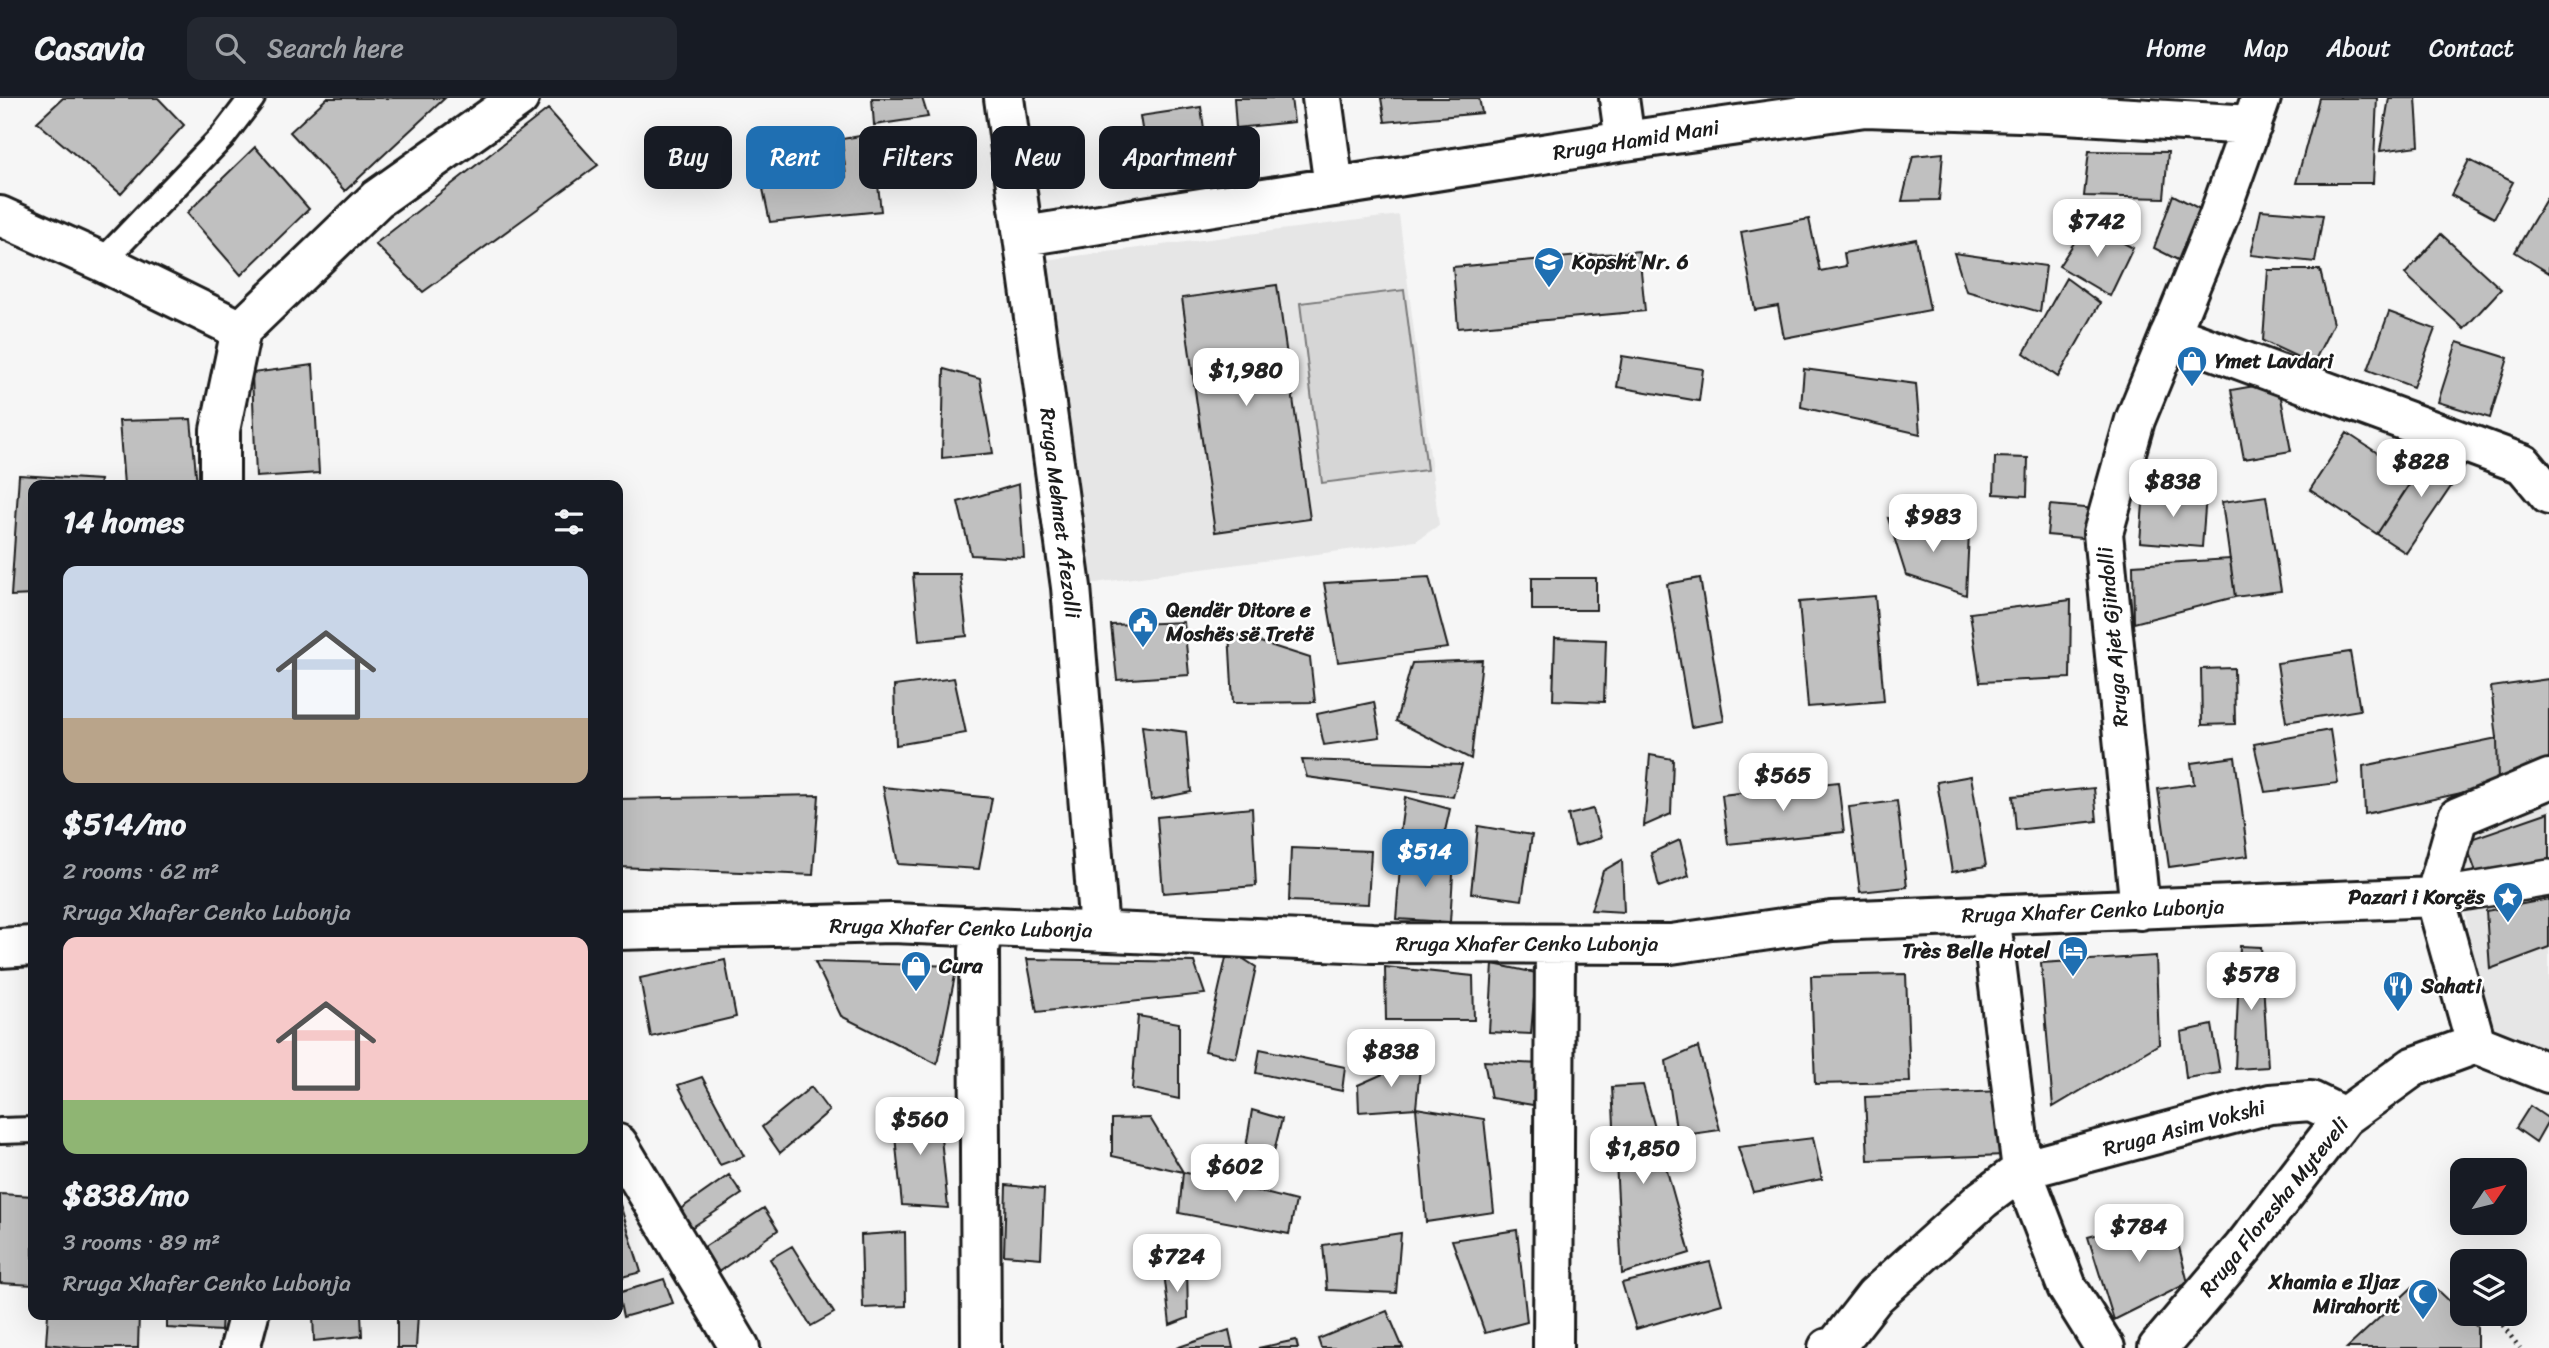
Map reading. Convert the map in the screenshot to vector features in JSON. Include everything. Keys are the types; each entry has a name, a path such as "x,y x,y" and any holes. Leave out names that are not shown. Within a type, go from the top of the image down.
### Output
{"street":[{"path":"220,480 220,430 242,330 377,198 519,98"},
{"name":"Rruga Mehmet Afezolli","path":"1004,98 1072,587 1099,930"},
{"path":"1322,98 1335,187"},
{"path":"1619,98 1625,141"},
{"name":"Rruga Hamid Mani","path":"1024,236 1865,103 2048,113 2257,112"},
{"name":"Rruga Ajet Gjindolli","path":"2140,910 2103,533 2135,419 2218,218 2257,112"},
{"path":"0,216 242,330"},
{"path":"2169,334 2523,464 2549,495"},
{"path":"2549,779 2458,817 2435,897 2476,1044 2549,1073"},
{"path":"2435,897 2549,878"},
{"name":"Rruga Xhafer Cenko Lubonja","path":"623,930 892,923 1373,943 1671,944 1832,922 2435,897"},
{"path":"1990,914 2022,1170 2067,1287 2105,1348"},
{"path":"981,1348 979,950 983,926"},
{"path":"1553,1348 1555,943"},
{"path":"0,948 28,946"},
{"name":"Rruga Floresha Myteveli","path":"2158,1348 2243,1248 2344,1117 2413,1067 2476,1044"},
{"name":"Rruga Asim Vokshi","path":"2022,1170 2270,1104 2311,1101 2344,1117"},
{"path":"623,1152 740,1348"},
{"path":"1828,1348 1836,1346 1875,1296 1925,1250 1983,1199 2022,1170"},
{"path":"240,1348 247,1320"}],"lane":[{"path":"102,262 223,136 252,98"},
{"path":"0,1131 28,1130"}],"path":[{"path":"2503,1326 2520,1348"}],"shaded area":[{"path":"1399,215 1439,525 1416,541 1087,584 1044,260"},
{"path":"1404,290 1427,470 1322,483 1300,303"},
{"name":"Pazari i Korçës","path":"2549,774 2549,1059 2486,1032 2448,815"}],"building":[{"path":"63,98 158,98 184,125 121,194 37,122"},
{"path":"327,98 445,98 345,191 290,132"},
{"path":"872,98 922,98 928,117 874,125"},
{"path":"1234,98 1291,98 1294,122 1236,126"},
{"path":"1381,98 1479,98 1482,113 1385,122"},
{"path":"2319,98 2377,98 2373,183 2296,183"},
{"path":"2389,98 2416,98 2419,146 2380,151"},
{"path":"1201,107 1204,126 1142,126 1140,116"},
{"path":"548,109 598,165 423,292 375,244"},
{"path":"859,136 859,189 878,189 881,211 770,222 763,189 845,189 845,138"},
{"path":"255,147 309,209 241,275 187,213"},
{"path":"2089,151 2168,152 2164,198 2084,196"},
{"path":"1943,153 1939,200 1902,201 1913,156"},
{"path":"2469,160 2513,182 2494,218 2451,195"},
{"path":"2549,194 2549,273 2515,252"},
{"path":"2173,195 2200,209 2180,261 2154,248"},
{"path":"2261,210 2323,215 2315,262 2251,255"},
{"path":"1809,219 1820,271 1846,266 1844,253 1916,239 1930,310 1784,338 1778,306 1755,310 1741,232"},
{"path":"2087,223 2133,248 2110,296 2059,266"},
{"path":"2441,234 2501,289 2464,329 2405,274"},
{"name":"Kopsht Nr. 6","path":"1639,251 1645,311 1458,328 1453,267"},
{"path":"1954,253 2046,266 2040,312 1966,291"},
{"path":"2268,270 2320,270 2333,324 2313,364 2263,341"},
{"path":"2066,278 2100,303 2058,377 2024,353"},
{"path":"1277,285 1310,519 1215,532 1182,298"},
{"path":"2389,312 2435,329 2413,387 2368,370"},
{"path":"2457,342 2508,358 2490,418 2438,402"},
{"path":"1622,356 1703,369 1699,401 1617,387"},
{"path":"313,365 319,473 256,477 252,373"},
{"path":"944,369 980,379 993,453 942,458"},
{"path":"1804,369 1916,384 1920,434 1801,407"},
{"path":"2278,382 2291,451 2244,459 2231,390"},
{"path":"191,419 197,480 124,480 119,421"},
{"path":"2347,433 2414,477 2377,534 2310,490"},
{"path":"2435,446 2465,466 2406,553 2377,534"},
{"path":"1995,457 2028,458 2027,496 1994,494"},
{"path":"19,475 100,480 28,480 28,595 11,596"},
{"path":"1019,484 1024,558 971,555 958,502"},
{"path":"2144,491 2206,495 2202,547 2140,542"},
{"path":"2266,496 2281,591 2235,597 2222,502"},
{"path":"2050,505 2096,509 2093,539 2047,535"},
{"path":"1888,518 1969,533 1966,595 1906,575"},
{"path":"2230,559 2235,597 2134,623 2133,565"},
{"path":"913,574 960,574 967,636 919,641"},
{"path":"1429,577 1448,648 1338,662 1324,583"},
{"path":"1532,578 1596,578 1596,610 1532,610"},
{"path":"1700,578 1724,721 1691,727 1667,584"},
{"path":"1875,596 1884,701 1808,707 1799,602"},
{"path":"2071,600 2070,678 1980,682 1970,613"},
{"path":"1184,622 1189,675 1117,680 1111,625"},
{"path":"1229,632 1310,658 1315,702 1233,703"},
{"path":"1555,638 1606,640 1604,702 1553,700"},
{"path":"2350,652 2360,710 2286,722 2277,663"},
{"path":"1482,660 1471,759 1396,721 1412,663"},
{"path":"2234,668 2235,724 2202,725 2201,669"},
{"path":"954,678 966,733 896,745 894,686"},
{"path":"2549,679 2549,765 2498,785 2497,738 2491,687"},
{"path":"1374,702 1380,737 1324,745 1317,714"},
{"path":"1142,726 1186,732 1191,792 1151,800"},
{"path":"2330,730 2338,783 2265,792 2254,744"},
{"path":"2497,738 2498,785 2365,814 2363,766"},
{"path":"1650,755 1673,759 1671,814 1644,826"},
{"path":"2235,757 2248,856 2169,867 2158,789 2194,784 2191,763"},
{"path":"1302,760 1462,765 1453,797 1307,777"},
{"path":"1971,776 1986,866 1952,872 1937,782"},
{"path":"1838,782 1844,832 1728,844 1722,795"},
{"path":"883,787 992,798 979,869 898,864"},
{"path":"2094,788 2097,821 2016,830 2013,796"},
{"path":"819,795 813,875 623,867 623,799"},
{"path":"1405,797 1450,809 1441,849 1398,846"},
{"path":"1897,801 1907,887 1860,892 1849,807"},
{"path":"1252,808 1256,886 1163,893 1157,817"},
{"path":"1593,809 1601,838 1575,846 1568,815"},
{"path":"2549,812 2549,860 2477,875 2465,841"},
{"path":"1478,826 1532,835 1522,900 1471,893"},
{"path":"1680,840 1689,876 1659,887 1651,853"},
{"path":"1291,848 1371,851 1368,904 1289,901"},
{"path":"1401,854 1454,859 1450,922 1396,919"},
{"path":"1622,860 1624,912 1591,910 1603,871"},
{"path":"2549,899 2549,947 2490,969 2486,911"},
{"path":"2240,946 2261,947 2268,1067 2235,1069"},
{"path":"1228,949 1256,967 1236,1058 1205,1051"},
{"path":"2156,956 2159,1044 2053,1107 2041,963"},
{"path":"1027,959 1194,962 1205,994 1037,1012"},
{"path":"725,960 736,1017 651,1037 640,978"},
{"path":"815,962 957,966 937,1064 841,1016"},
{"path":"1493,964 1536,973 1531,1034 1489,1032"},
{"path":"1385,967 1473,976 1474,1020 1386,1020"},
{"path":"1906,974 1910,1082 1815,1084 1811,976"},
{"path":"1138,1016 1179,1023 1179,1099 1132,1089"},
{"path":"2212,1025 2220,1073 2186,1078 2181,1032"},
{"path":"1698,1047 1720,1130 1677,1136 1666,1061"},
{"path":"1260,1049 1345,1067 1342,1091 1256,1073"},
{"path":"1421,1057 1416,1108 1359,1112 1358,1085"},
{"path":"1484,1061 1541,1064 1533,1105 1491,1098"},
{"path":"702,1077 744,1156 720,1165 678,1085"},
{"path":"1643,1085 1690,1253 1622,1274 1612,1087"},
{"path":"811,1087 829,1111 780,1153 762,1127"},
{"path":"2001,1091 2005,1155 1868,1160 1865,1097"},
{"path":"892,1106 938,1108 948,1208 902,1205"},
{"path":"2530,1106 2549,1119 2536,1142 2516,1128"},
{"path":"1416,1108 1484,1119 1494,1212 1426,1222"},
{"path":"1252,1110 1282,1119 1268,1176 1242,1172"},
{"path":"1150,1118 1183,1172 1112,1156 1112,1119"},
{"path":"1813,1138 1822,1179 1753,1192 1738,1147"},
{"path":"1183,1172 1296,1201 1289,1234 1179,1213"},
{"path":"729,1175 742,1194 682,1234 669,1217"},
{"path":"1006,1185 1044,1189 1041,1258 1004,1255"},
{"path":"0,1194 28,1196 28,1285 0,1283"},
{"path":"764,1208 778,1230 714,1275 695,1253"},
{"path":"623,1214 641,1272 623,1277"},
{"path":"2171,1215 2188,1283 2114,1320 2088,1237"},
{"path":"1517,1230 1527,1322 1485,1333 1452,1240"},
{"path":"905,1232 906,1306 863,1308 861,1235"},
{"path":"1401,1233 1396,1293 1327,1290 1323,1245"},
{"path":"792,1246 834,1313 811,1326 770,1259"},
{"path":"1710,1262 1722,1304 1636,1329 1622,1283"},
{"path":"1187,1266 1188,1318 1170,1325 1164,1272"},
{"path":"664,1279 673,1303 623,1317 623,1291"},
{"name":"Xhamia e Iljaz Mirahorit","path":"2418,1282 2440,1292 2450,1301 2450,1326 2477,1327 2477,1348 2347,1348"},
{"path":"1387,1311 1403,1348 1321,1348 1318,1339"},
{"path":"48,1320 139,1320 138,1348 82,1348 46,1344"},
{"path":"167,1320 222,1320 221,1331 167,1328"},
{"path":"313,1320 361,1320 362,1336 314,1341"},
{"path":"397,1320 418,1320 416,1348 397,1348"},
{"path":"1229,1330 1233,1348 1176,1348"},
{"path":"1296,1340 1298,1348 1258,1348"}],"place":[{"name":"Kopsht Nr. 6","path":"1549,289"},
{"name":"Ymet Lavdari","path":"2192,388"},
{"name":"Qendër Ditore e Moshës së Tretë","path":"1143,649"},
{"name":"Pazari i Korçës","path":"2508,924"},
{"name":"Très Belle Hotel","path":"2073,978"},
{"name":"Cura","path":"916,993"},
{"name":"Sahati","path":"2398,1013"},
{"name":"Xhamia e Iljaz Mirahorit","path":"2423,1321"}]}
